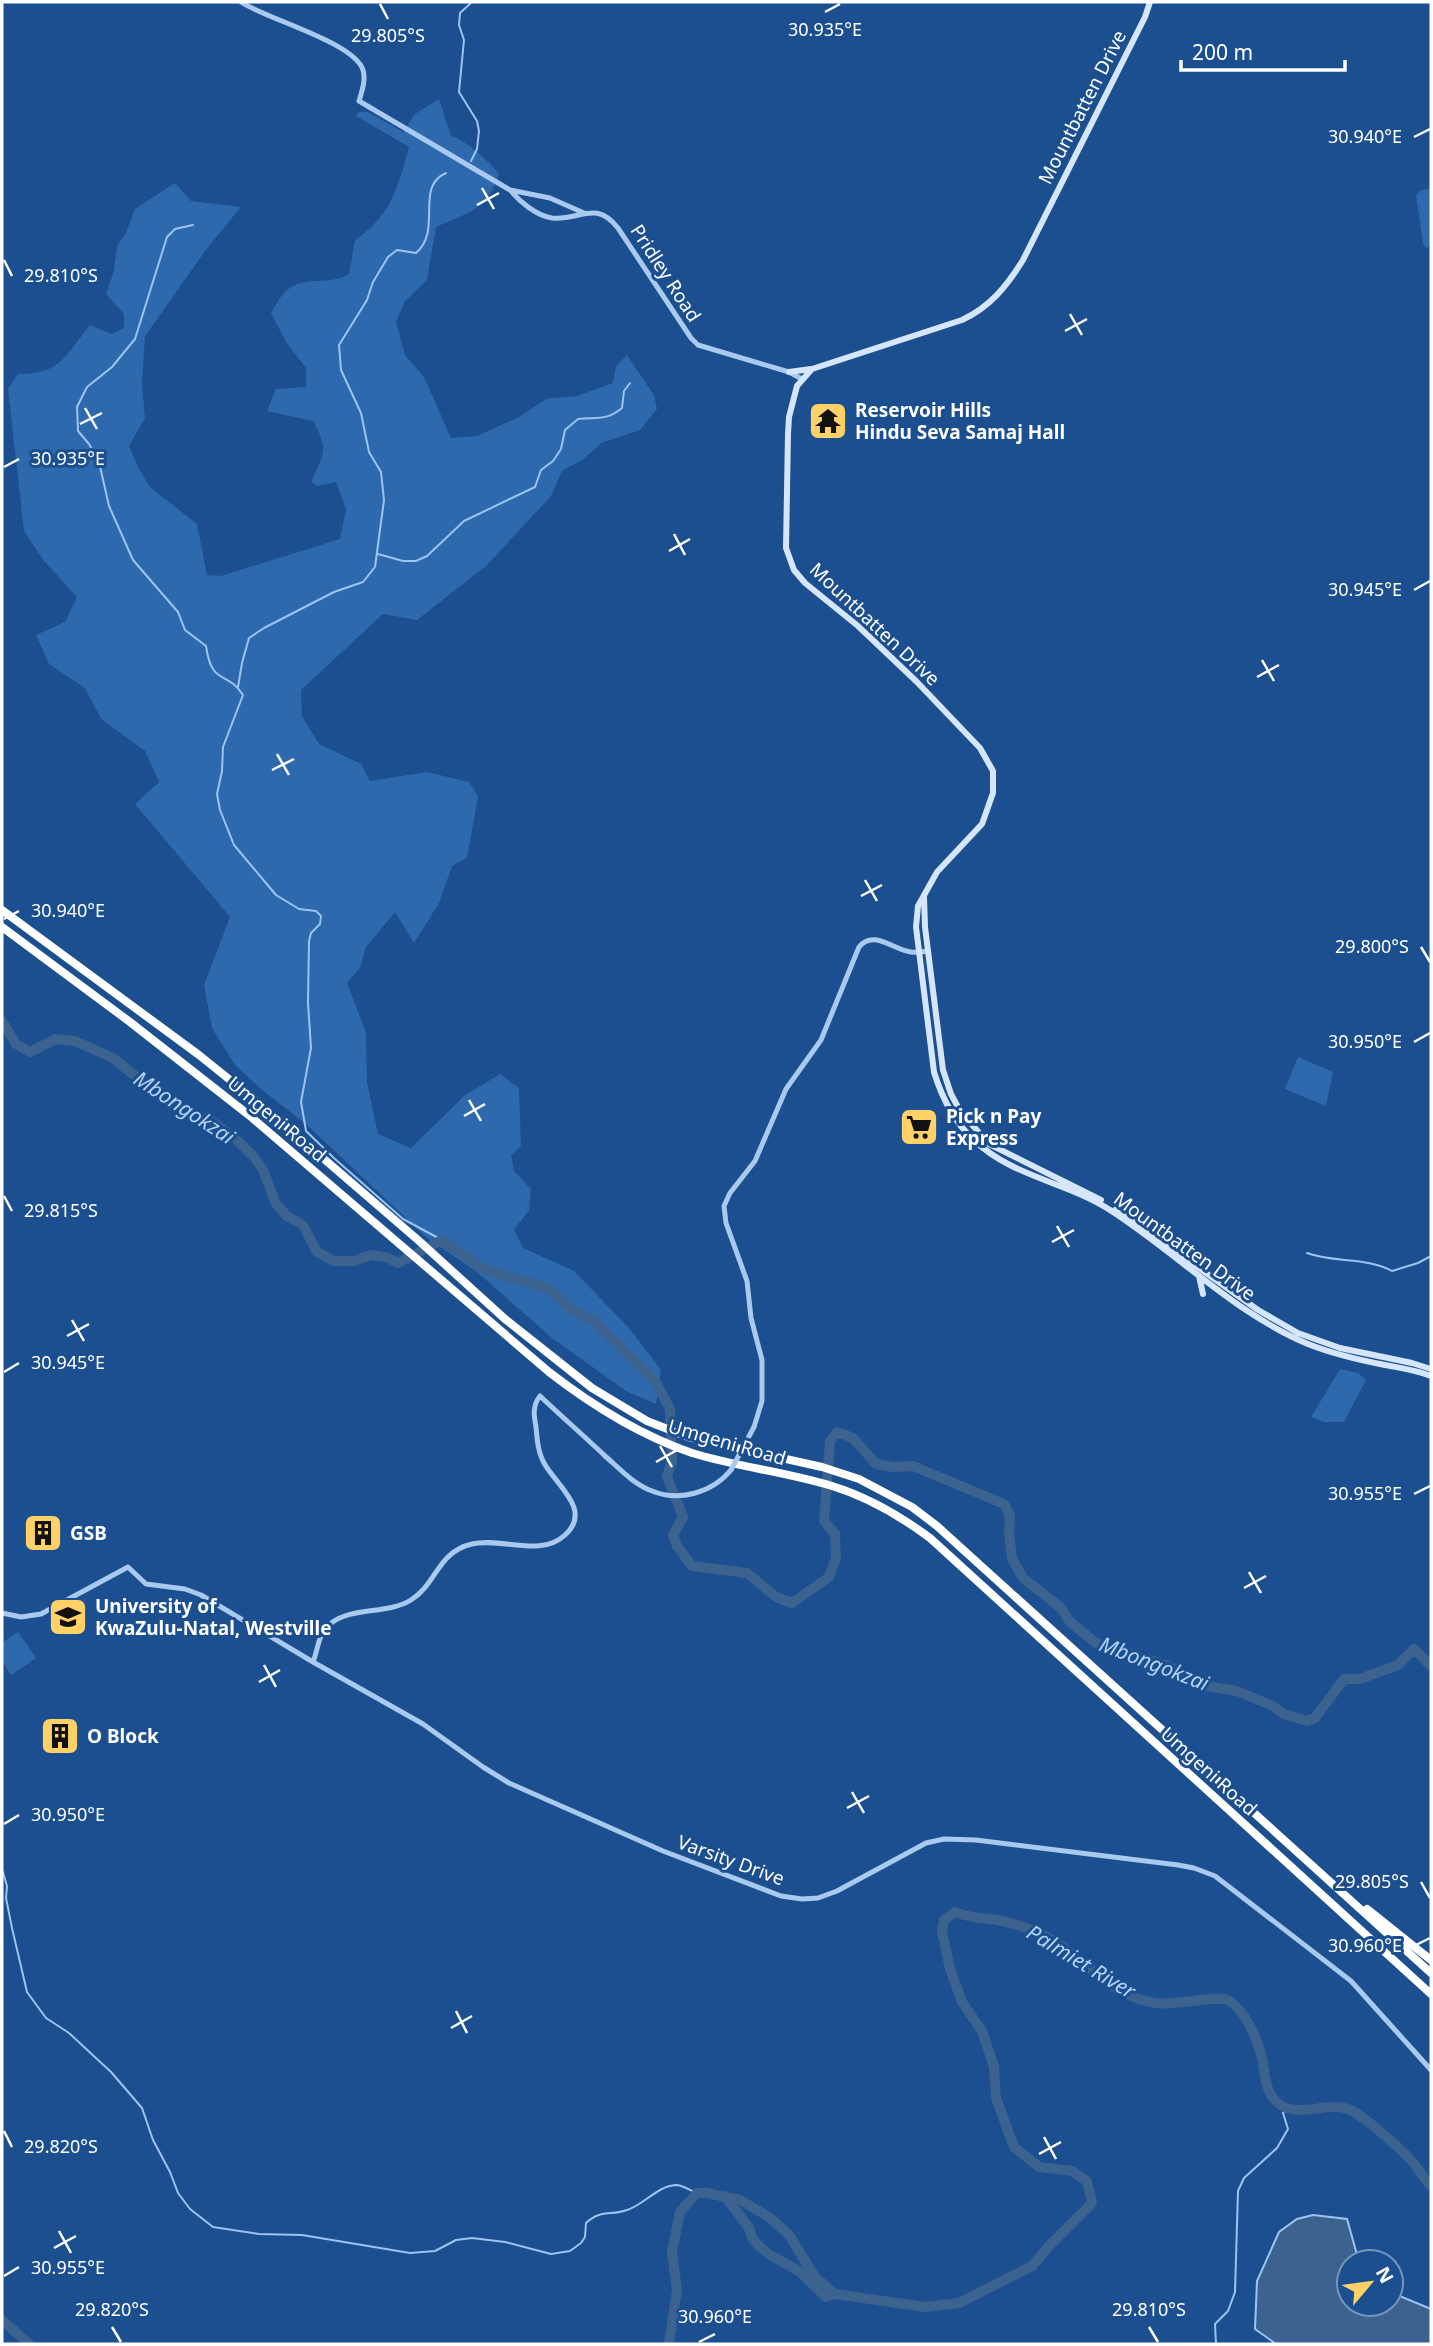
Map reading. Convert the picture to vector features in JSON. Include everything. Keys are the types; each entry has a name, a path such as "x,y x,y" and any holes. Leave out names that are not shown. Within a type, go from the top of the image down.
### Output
{"highway":[{"name":"Umgeni Road","path":"2,909 199,1055 266,1109 505,1319 592,1388 630,1412 688,1437 822,1467 859,1479 884,1491 937,1526 1431,1973"},
{"name":"Umgeni Road","path":"2,927 250,1116 568,1386 602,1410 661,1441 692,1452 827,1484 878,1504 930,1538 1431,1994"},
{"path":"1307,1861 1431,1960"}],"main road":[{"name":"Mountbatten Drive","path":"1150,2 1023,260 1000,292 984,308 962,320 812,369 797,386 789,417 786,548 790,563 805,583 858,626 916,681 980,748 993,771 993,793 982,824 937,872 916,915 934,1072 940,1091 953,1115 972,1139 993,1156 1110,1210 1267,1323 1308,1344 1343,1356 1410,1369 1431,1376"},
{"path":"789,372 812,369"},
{"name":"Mountbatten Drive","path":"924,895 943,1070 960,1111 989,1144 1113,1207 1247,1302 1298,1333 1340,1348 1431,1369"},
{"path":"953,1115 960,1111"},
{"path":"1199,1276 1203,1294"}],"street":[{"name":"Pridley Road","path":"241,2 324,40 357,61 362,66 364,78 359,101 510,190 535,212 550,218 601,213 612,220 698,345 789,372 802,379"},
{"name":"Pridley Road","path":"510,190 550,198 584,213"},
{"path":"313,1662 321,1634 329,1624 340,1618 406,1603 420,1593 447,1557 461,1547 481,1542 547,1545 568,1533 574,1521 575,1508 571,1498 542,1458 534,1409 540,1396 638,1484 655,1492 680,1495 706,1489 731,1471 754,1427 762,1401 762,1360 751,1318 747,1281 726,1223 725,1199 751,1168 786,1089 821,1041 859,947 866,940 876,940 909,952 928,951"},
{"name":"Varsity Drive","path":"2,1613 21,1618 41,1614 128,1567 146,1584 185,1588 201,1595 423,1724 488,1771 513,1784 663,1851 780,1896 818,1898 837,1891 910,1850 944,1839 966,1839 1178,1865 1205,1871 1351,1981 1431,2070"}],"shaded area":[{"path":"439,99 451,136 477,152 499,174 489,196 475,209 436,227 427,280 405,301 396,322 405,355 424,377 451,438 477,436 519,417 546,399 577,396 613,383 616,366 627,355 654,395 657,409 640,430 601,443 584,459 562,471 551,496 487,565 417,620 383,614 301,690 302,716 319,744 361,764 370,781 427,772 469,782 478,796 467,858 452,866 439,903 414,943 395,912 366,947 360,968 347,983 366,1032 367,1082 378,1134 411,1148 464,1096 500,1074 519,1088 521,1146 511,1155 514,1171 531,1189 529,1210 514,1230 523,1248 574,1271 629,1328 661,1370 656,1404 626,1391 552,1338 477,1272 426,1237 307,1125 235,1065 212,1028 204,985 230,917 135,804 159,782 145,751 101,719 85,688 49,664 36,635 65,622 77,597 44,561 24,531 8,389 18,374 44,371 61,361 90,325 112,334 124,328 124,314 106,294 114,271 117,246 126,233 135,209 175,183 191,201 241,207 208,247 145,336 142,383 145,418 129,446 138,467 150,487 197,524 207,575 221,576 340,539 346,509 336,482 317,486 311,482 323,452 321,438 313,421 267,411 276,389 306,387 306,368 286,342 271,313 282,295 294,285 342,278 349,274 355,240 377,221 397,188 409,147 356,116 359,112 368,112 403,132 415,114"},
{"path":"1431,188 1431,246 1426,248 1423,244 1416,195 1419,191"},
{"path":"1298,1057 1333,1072 1326,1106 1285,1089"},
{"path":"1340,1369 1358,1373 1366,1380 1344,1422 1324,1422 1311,1417"},
{"path":"18,1632 36,1658 11,1675 2,1661 2,1643"},
{"path":"1313,2215 1347,2219 1355,2248 1335,2248 1335,2318 1405,2318 1405,2298 1431,2309 1431,2344 1276,2344 1255,2329 1257,2281 1279,2232 1297,2219"}],"waterway":[{"path":"471,161 477,149 479,131 477,121 459,92 464,40 459,25 460,13 472,2"},
{"path":"238,687 249,638 334,592 363,582 375,567 384,500 381,472 369,452 361,413 341,370 339,345 367,300 373,282 388,257 397,250 416,253 424,244 428,233 432,188 446,173"},
{"path":"193,225 175,229 167,237 135,339 112,367 87,387 77,407 78,431 99,462 109,506 133,560 178,612 185,630 206,646 216,673 231,682 243,695 223,747 217,794 220,810 234,845 276,895 299,909 316,911 321,916 320,924 311,933 309,941 308,1003 311,1048 301,1102 306,1131 403,1219 442,1240"},
{"path":"378,554 403,561 416,561 427,556 464,521 535,487 541,470 553,461 561,449 565,430 578,419 602,418 622,408 624,391 630,383"},
{"name":"Mbongokzai","path":"2,1021 16,1044 30,1052 56,1039 75,1041 113,1058 166,1101 216,1124 254,1157 263,1170 276,1204 287,1216 303,1225 317,1252 334,1261 354,1261 371,1255 386,1257 398,1263 442,1240 483,1269 550,1289 571,1309 594,1321 655,1381 670,1409 672,1460 667,1477 683,1517 673,1535 677,1546 692,1566 747,1573 776,1597 792,1603 829,1577 836,1558 835,1534 824,1521 830,1441 837,1432 853,1438 876,1464 913,1466 1004,1504 1010,1516 1012,1559 1023,1578 1061,1608 1070,1622 1096,1643 1166,1665 1206,1686 1237,1691 1273,1706 1284,1714 1307,1721 1315,1718 1344,1679 1360,1679 1398,1665 1414,1649 1431,1666"},
{"path":"1307,1253 1372,1264 1392,1271 1431,1256"},
{"path":"2,1869 27,1992 46,2018 69,2033 111,2072 142,2108 153,2140 178,2193 190,2209 213,2227 259,2234 302,2235 410,2253 435,2251 456,2240 472,2238 505,2242 551,2254 570,2251 581,2243 585,2237 586,2223 596,2216 633,2208 669,2186 679,2185 697,2193"},
{"name":"Palmiet River","path":"669,2344 677,2290 672,2252 680,2212 697,2193 740,2200 769,2217 789,2235 815,2277 835,2294 925,2307 959,2303 1032,2266 1092,2203 1087,2181 1072,2171 1039,2167 1014,2147 996,2098 994,2067 982,2031 962,2002 950,1969 942,1931 944,1920 955,1912 1010,1923 1041,1934 1061,1946 1110,1985 1138,1999 1163,2004 1228,2000 1244,2016 1253,2031 1268,2090 1279,2104 1298,2110 1340,2107 1356,2113 1403,2152 1431,2186"},
{"path":"1216,2344 1215,2324 1228,2311 1235,2292 1238,2191 1244,2178 1277,2148 1288,2129 1283,2113 1286,2108"},
{"path":"725,2196 759,2246 799,2271 826,2297 835,2294"},
{"name":"Palmiet River","path":"2,2320 29,2344"}],"place":[{"name":"Reservoir Hills Hindu Seva Samaj Hall","path":"828,421"},
{"name":"Pick n Pay Express","path":"919,1127"},
{"name":"GSB","path":"43,1533"},
{"name":"University of KwaZulu-Natal, Westville","path":"68,1617"},
{"name":"O Block","path":"60,1736"}]}
